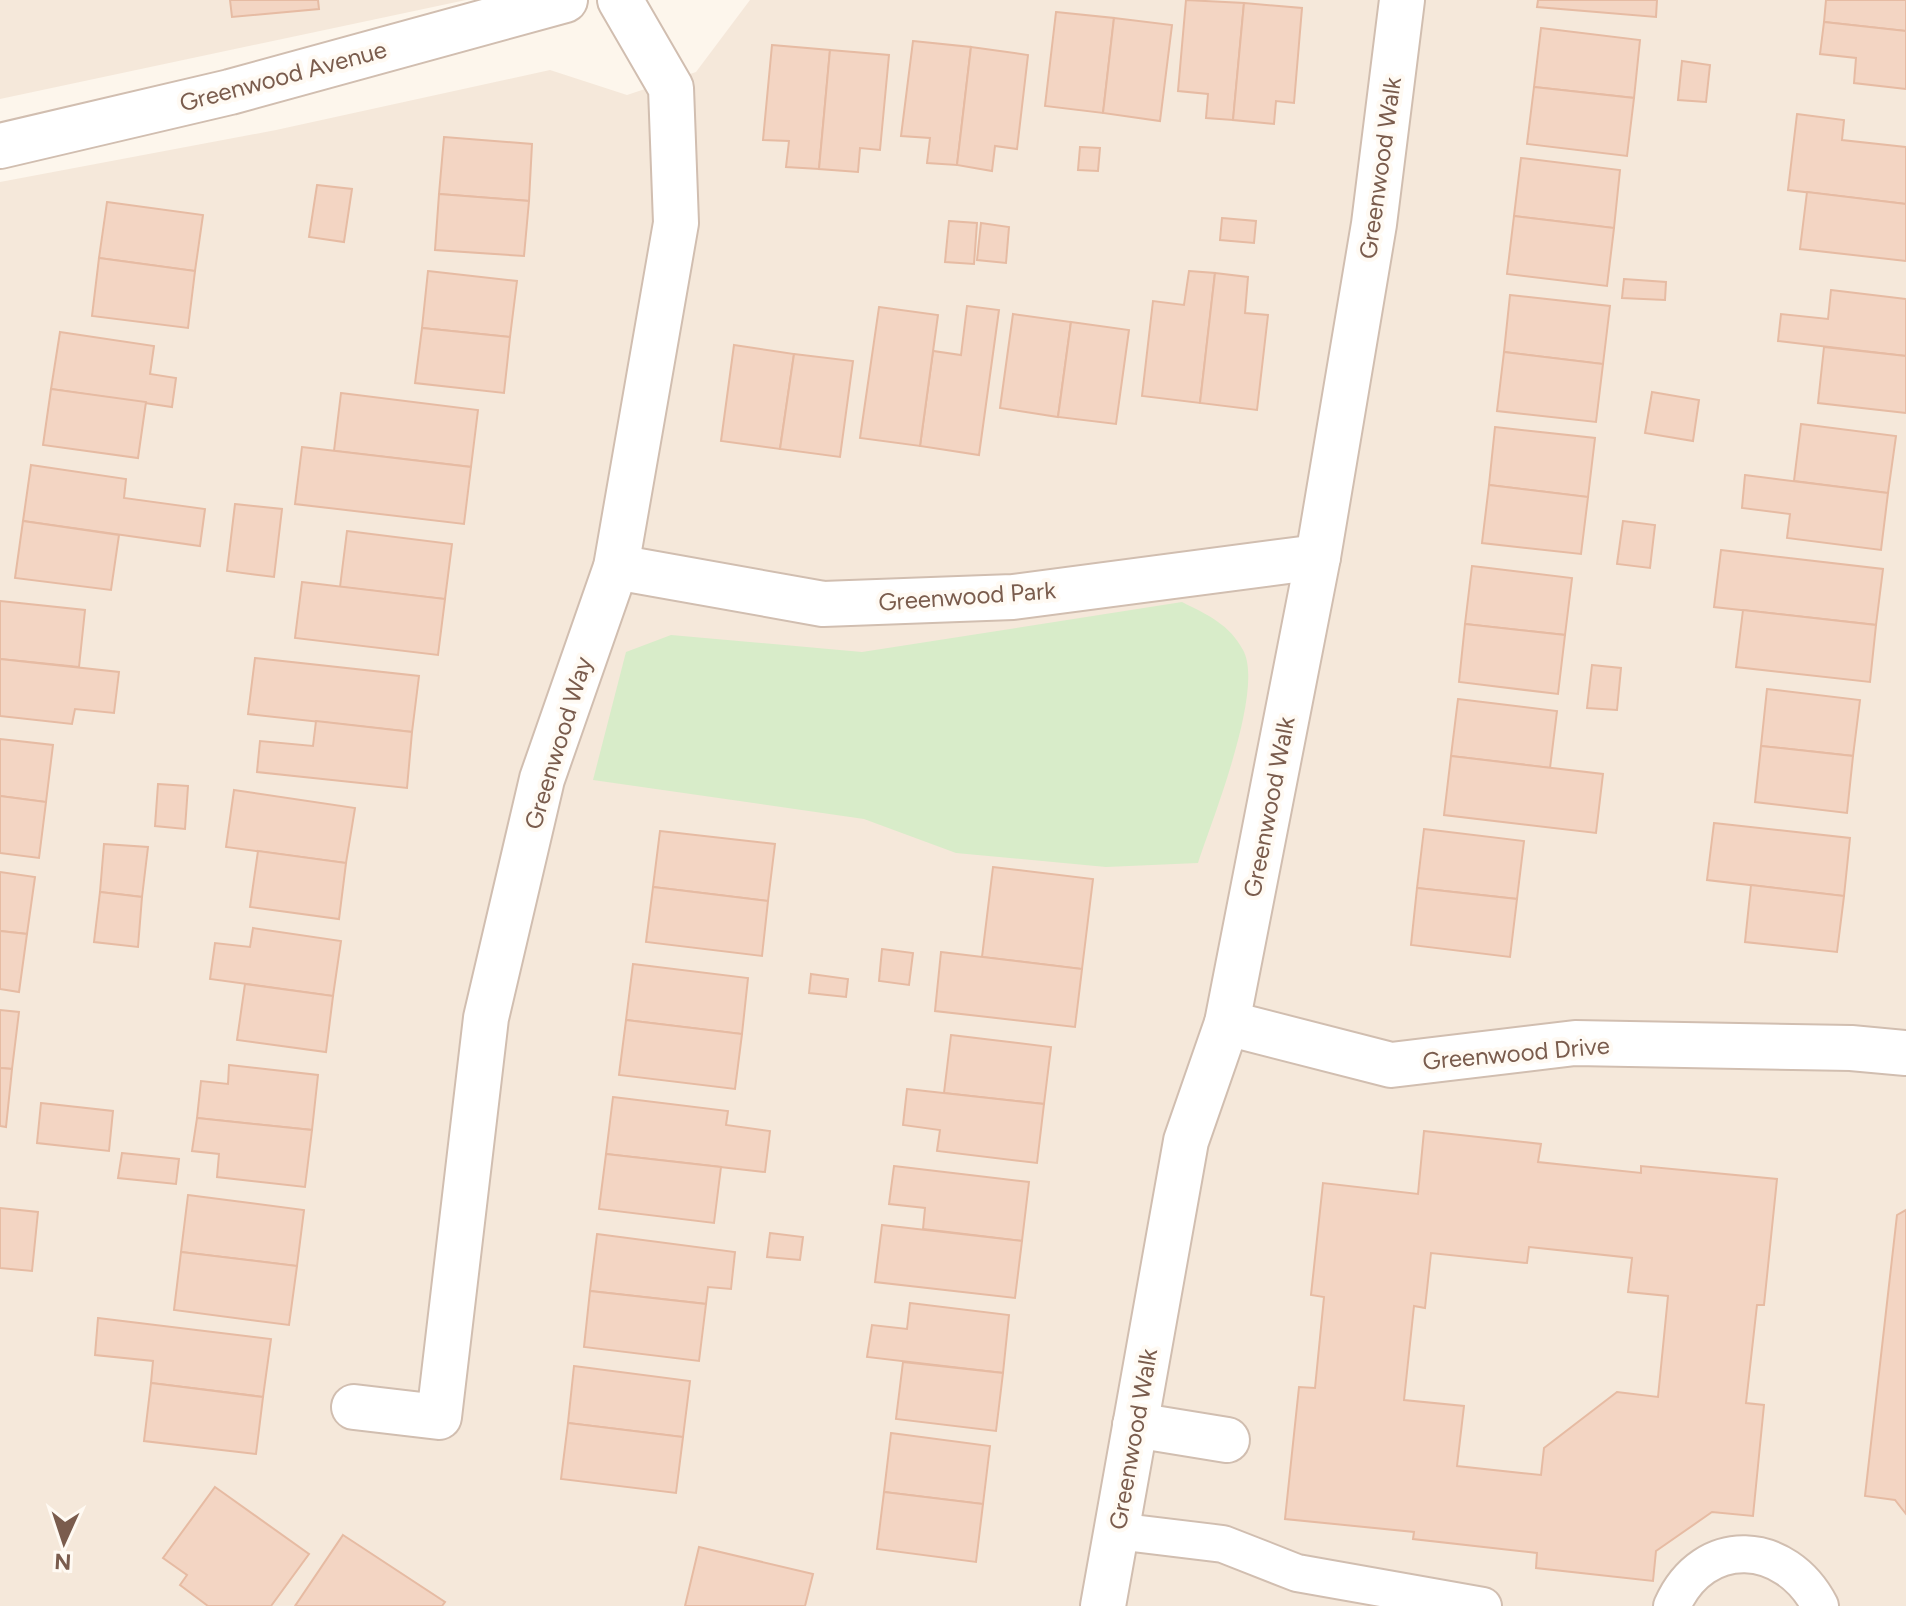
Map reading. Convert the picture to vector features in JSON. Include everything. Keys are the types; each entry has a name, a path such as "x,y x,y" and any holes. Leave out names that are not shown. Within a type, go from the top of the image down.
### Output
{"street":[{"name":"Greenwood Avenue","path":"0,146 230,92 565,0"},
{"name":"Greenwood Way","path":"354,1407 439,1417 486,1018 542,779 616,567 676,223 671,88 620,0"},
{"name":"Greenwood Walk","path":"1103,1606 1186,1141 1227,1023 1318,557 1374,224 1402,0"},
{"name":"Greenwood Park","path":"616,567 823,604 1013,597 1318,557"},
{"name":"Greenwood Drive","path":"1227,1023 1391,1065 1575,1043 1851,1048 1906,1053"},
{"path":"1135,1425 1227,1440"}],"lane":[{"path":"1116,1531 1223,1544 1297,1573 1483,1606"},
{"path":"1672,1606 1679,1591 1695,1572 1717,1559 1741,1553 1766,1556 1789,1567 1807,1584 1820,1606"}],"shaded area":[{"path":"0,0 466,0 0,99"},
{"path":"750,0 1906,0 1906,1606 0,1606 0,182 276,130 550,70 627,95 696,72"}],"green space":[{"path":"1182,602 1209,616 1231,633 1243,650 1248,669 1247,694 1234,755 1198,863 1106,867 956,853 864,819 593,780 626,652 671,635 862,652"}],"building":[{"path":"230,0 318,0 319,9 232,17"},
{"path":"1186,0 1244,3 1233,120 1206,118 1208,94 1178,91"},
{"path":"1538,0 1657,0 1656,17 1537,7"},
{"path":"1826,0 1906,0 1906,31 1824,22"},
{"path":"1244,3 1302,8 1294,103 1276,101 1274,124 1233,120"},
{"path":"1056,12 1114,18 1103,113 1045,106"},
{"path":"1114,18 1172,25 1160,121 1103,113"},
{"path":"1824,22 1906,31 1906,89 1854,83 1856,58 1820,54"},
{"path":"1541,28 1640,40 1634,98 1534,87"},
{"path":"913,41 971,47 957,165 927,163 930,138 901,136"},
{"path":"772,45 830,50 819,169 786,167 789,141 763,140"},
{"path":"971,47 1028,55 1017,149 995,146 992,171 957,165"},
{"path":"830,50 889,55 880,150 860,148 858,172 819,169"},
{"path":"1682,61 1710,65 1706,102 1678,100"},
{"path":"1534,87 1634,98 1627,156 1527,144"},
{"path":"1797,114 1844,120 1842,140 1906,147 1906,204 1788,190"},
{"path":"444,137 532,144 529,201 439,194"},
{"path":"1080,147 1100,148 1098,171 1078,170"},
{"path":"1521,158 1620,170 1614,228 1514,216"},
{"path":"317,185 352,189 344,242 309,237"},
{"path":"1807,192 1906,204 1906,261 1800,249"},
{"path":"439,194 529,201 524,256 435,250"},
{"path":"107,202 203,215 195,271 99,258"},
{"path":"1514,216 1614,228 1607,286 1507,274"},
{"path":"1222,218 1256,221 1254,243 1220,240"},
{"path":"949,221 977,223 974,264 945,262"},
{"path":"981,223 1009,227 1006,263 977,260"},
{"path":"99,258 195,271 188,328 92,316"},
{"path":"428,271 517,281 510,337 422,328"},
{"path":"1189,271 1215,273 1200,403 1142,396 1153,301 1184,305"},
{"path":"1215,273 1248,277 1245,313 1268,315 1257,410 1200,403"},
{"path":"1624,279 1666,282 1665,300 1622,298"},
{"path":"1831,290 1906,299 1906,356 1778,341 1781,314 1828,319"},
{"path":"1510,295 1610,306 1603,364 1504,352"},
{"path":"967,306 999,310 979,455 920,446 933,351 961,355"},
{"path":"879,307 938,315 920,446 860,438"},
{"path":"1013,314 1071,322 1058,417 1000,408"},
{"path":"1071,322 1129,330 1116,424 1058,417"},
{"path":"422,328 510,337 504,393 415,383"},
{"path":"60,332 154,346 150,374 176,378 172,407 51,389"},
{"path":"734,345 794,354 780,449 721,441"},
{"path":"1824,347 1906,356 1906,413 1818,403"},
{"path":"1504,352 1603,364 1596,422 1497,411"},
{"path":"794,354 853,361 840,457 780,449"},
{"path":"51,389 146,402 138,458 43,445"},
{"path":"1652,392 1699,400 1693,441 1645,433"},
{"path":"341,393 478,410 471,467 334,451"},
{"path":"1801,424 1896,436 1888,493 1794,481"},
{"path":"1495,427 1595,438 1588,497 1489,485"},
{"path":"302,447 471,467 464,524 295,504"},
{"path":"31,465 126,479 124,498 205,509 200,546 23,521"},
{"path":"1745,475 1888,493 1881,550 1787,538 1790,514 1742,508"},
{"path":"1489,485 1588,497 1581,554 1482,543"},
{"path":"235,504 282,509 274,577 227,571"},
{"path":"23,521 119,535 111,590 15,578"},
{"path":"1623,521 1655,525 1650,568 1617,564"},
{"path":"347,531 452,544 445,599 340,587"},
{"path":"1721,550 1883,569 1876,625 1714,607"},
{"path":"1472,566 1572,578 1565,635 1465,624"},
{"path":"302,582 445,599 438,655 295,638"},
{"path":"0,601 85,610 79,667 0,659"},
{"path":"1743,610 1876,625 1870,682 1736,667"},
{"path":"1465,624 1565,635 1558,694 1459,682"},
{"path":"255,658 419,676 412,732 248,714"},
{"path":"0,659 119,672 114,713 75,709 72,724 0,716"},
{"path":"1592,665 1621,668 1617,710 1587,708"},
{"path":"1767,689 1860,700 1853,756 1761,746"},
{"path":"1458,699 1557,711 1550,768 1451,756"},
{"path":"316,721 412,732 407,788 257,772 260,741 313,746"},
{"path":"0,739 53,745 46,802 0,796"},
{"path":"1761,746 1853,756 1847,813 1755,802"},
{"path":"1451,756 1603,774 1596,833 1444,815"},
{"path":"158,784 188,786 185,829 155,826"},
{"path":"234,790 355,808 346,863 226,847"},
{"path":"0,796 46,802 39,858 0,853"},
{"path":"1714,823 1850,838 1844,896 1707,880"},
{"path":"1424,829 1524,841 1517,899 1417,888"},
{"path":"660,831 775,844 768,901 653,887"},
{"path":"104,844 148,847 142,897 100,892"},
{"path":"258,851 346,863 339,919 250,907"},
{"path":"993,867 1093,879 1082,969 982,957"},
{"path":"0,872 35,877 27,934 0,931"},
{"path":"1751,885 1844,896 1837,952 1745,942"},
{"path":"653,887 768,901 762,956 646,942"},
{"path":"1417,888 1517,899 1510,957 1411,945"},
{"path":"100,892 142,897 138,947 94,942"},
{"path":"253,928 341,941 333,996 210,979 215,943 250,947"},
{"path":"0,931 27,934 19,992 0,989"},
{"path":"882,949 913,953 909,985 879,981"},
{"path":"941,952 1082,969 1075,1027 935,1011"},
{"path":"633,964 748,978 742,1034 626,1020"},
{"path":"811,974 848,979 846,997 809,993"},
{"path":"245,984 333,996 326,1052 237,1040"},
{"path":"0,1010 19,1012 12,1069 0,1068"},
{"path":"626,1020 742,1034 735,1089 619,1075"},
{"path":"951,1035 1051,1047 1044,1104 944,1093"},
{"path":"229,1065 318,1075 312,1130 197,1118 201,1081 228,1084"},
{"path":"0,1068 12,1069 6,1127 0,1126"},
{"path":"907,1089 1044,1104 1037,1163 937,1151 940,1130 903,1125"},
{"path":"613,1097 728,1111 726,1125 770,1131 765,1172 606,1154"},
{"path":"41,1103 113,1111 109,1151 37,1143"},
{"path":"197,1118 312,1130 305,1187 217,1177 219,1154 192,1151"},
{"path":"1424,1131 1541,1144 1538,1162 1641,1173 1641,1166 1777,1179 1764,1305 1757,1305 1746,1403 1764,1405 1753,1516 1712,1512 1656,1551 1653,1581 1536,1568 1537,1553 1413,1539 1414,1532 1285,1519 1299,1387 1315,1388 1324,1297 1311,1295 1323,1183 1418,1194","holes":["1529,1247 1632,1258 1628,1292 1668,1296 1658,1397 1617,1392 1544,1448 1541,1475 1457,1466 1464,1406 1404,1400 1414,1306 1425,1308 1431,1253 1527,1263"]},
{"path":"122,1153 179,1159 176,1184 118,1178"},
{"path":"606,1154 721,1167 714,1223 599,1209"},
{"path":"894,1166 1029,1182 1022,1241 923,1229 925,1208 889,1204"},
{"path":"188,1195 304,1210 297,1266 181,1252"},
{"path":"0,1208 38,1212 32,1271 0,1268"},
{"path":"1906,1210 1906,1514 1895,1500 1865,1496 1897,1215"},
{"path":"882,1225 1022,1241 1015,1298 875,1282"},
{"path":"770,1233 803,1237 800,1260 767,1257"},
{"path":"597,1234 735,1252 731,1289 708,1287 706,1304 590,1291"},
{"path":"181,1252 297,1266 289,1325 174,1310"},
{"path":"590,1291 706,1304 699,1361 584,1347"},
{"path":"910,1303 1009,1315 1003,1373 867,1357 872,1325 907,1329"},
{"path":"98,1318 271,1339 263,1397 151,1383 153,1361 95,1355"},
{"path":"903,1362 1003,1373 996,1431 896,1419"},
{"path":"574,1366 690,1381 683,1437 568,1423"},
{"path":"151,1383 263,1397 256,1454 144,1441"},
{"path":"568,1423 683,1437 676,1493 561,1479"},
{"path":"891,1433 990,1446 983,1504 884,1492"},
{"path":"215,1487 309,1554 271,1606 208,1606 180,1585 187,1575 163,1558"},
{"path":"884,1492 983,1504 976,1562 877,1549"},
{"path":"343,1535 445,1602 442,1606 295,1606"},
{"path":"699,1547 813,1574 805,1606 685,1606"}]}
